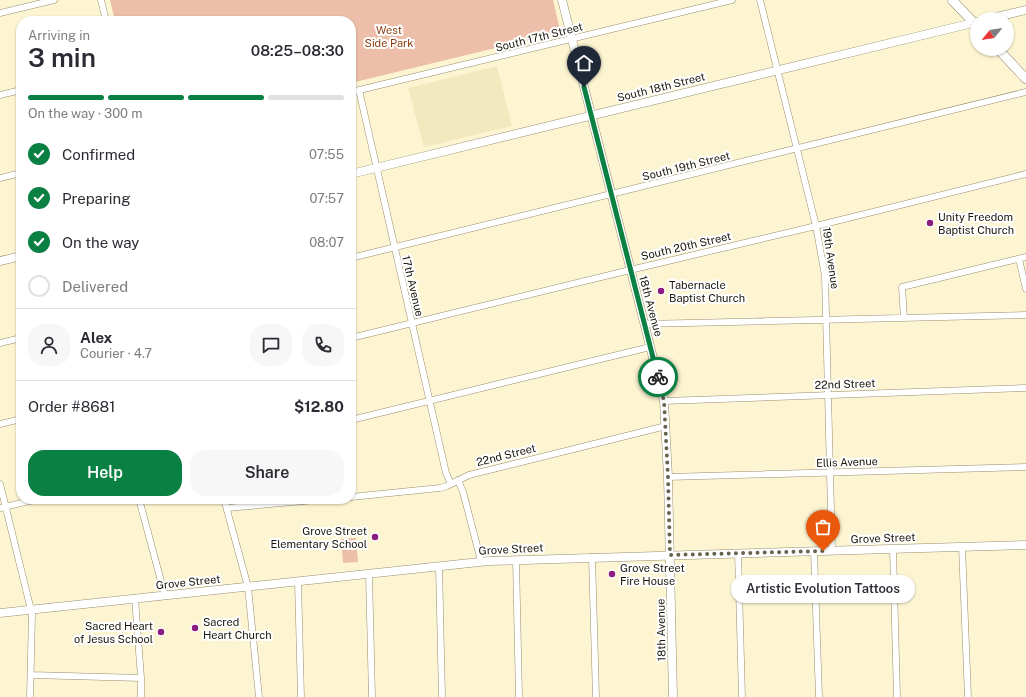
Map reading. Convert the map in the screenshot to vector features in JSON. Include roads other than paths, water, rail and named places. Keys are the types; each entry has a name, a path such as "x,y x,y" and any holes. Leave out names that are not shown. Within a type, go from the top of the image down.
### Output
{"main road":[{"name":"18th Avenue","path":"562,0 664,401 668,477 673,697"},
{"path":"952,0 970,17"},
{"path":"1014,13 1026,10"},
{"name":"South 18th Street","path":"356,173 970,24"},
{"path":"1005,56 1026,79"},
{"path":"0,261 16,257"},
{"name":"Grove Street","path":"0,613 481,561 1026,545"}],"street":[{"path":"0,13 54,0"},
{"path":"100,0 105,16"},
{"name":"South 17th Street","path":"356,91 732,0"},
{"name":"19th Avenue","path":"760,0 816,226 825,276 832,550"},
{"name":"17th Avenue","path":"359,90 429,401 446,473 451,484"},
{"path":"0,95 16,91"},
{"name":"South 19th Street","path":"356,257 1026,92"},
{"path":"0,178 16,174"},
{"name":"South 20th Street","path":"356,337 1026,174"},
{"path":"904,318 902,287 1026,257"},
{"path":"1019,259 1026,289"},
{"path":"644,324 1026,314"},
{"path":"0,343 16,339"},
{"path":"356,419 650,347"},
{"name":"22nd Street","path":"664,401 1026,388"},
{"path":"0,424 16,420"},
{"name":"22nd Street","path":"356,496 440,488 469,475 666,426"},
{"name":"Ellis Avenue","path":"668,477 1026,468"},
{"path":"458,480 464,492 481,561"},
{"path":"0,484 3,508 31,610 30,697"},
{"path":"3,508 19,504"},
{"path":"140,504 165,596"},
{"path":"226,504 248,587 259,697"},
{"path":"227,508 271,504"},
{"path":"962,547 968,697"},
{"path":"893,549 897,697"},
{"path":"814,551 819,697"},
{"path":"738,553 742,697"},
{"path":"592,557 596,697"},
{"path":"516,560 519,697"},
{"path":"439,566 442,697"},
{"path":"369,574 372,697"},
{"path":"298,581 301,697"},
{"path":"135,598 142,678 141,697"},
{"path":"31,674 142,678"}],"place":[{"name":"Unity Freedom Baptist Church","path":"930,223"},
{"name":"Tabernacle Baptist Church","path":"661,291"},
{"name":"Grove Street Elementary School","path":"375,537"},
{"name":"Artistic Evolution Tattoos","path":"823,551"},
{"name":"Grove Street Fire House","path":"612,574"},
{"name":"Sacred Heart Church","path":"195,628"},
{"name":"Sacred Heart of Jesus School","path":"161,632"}],"park label":[{"name":"West Side Park","path":"389,36"}]}
